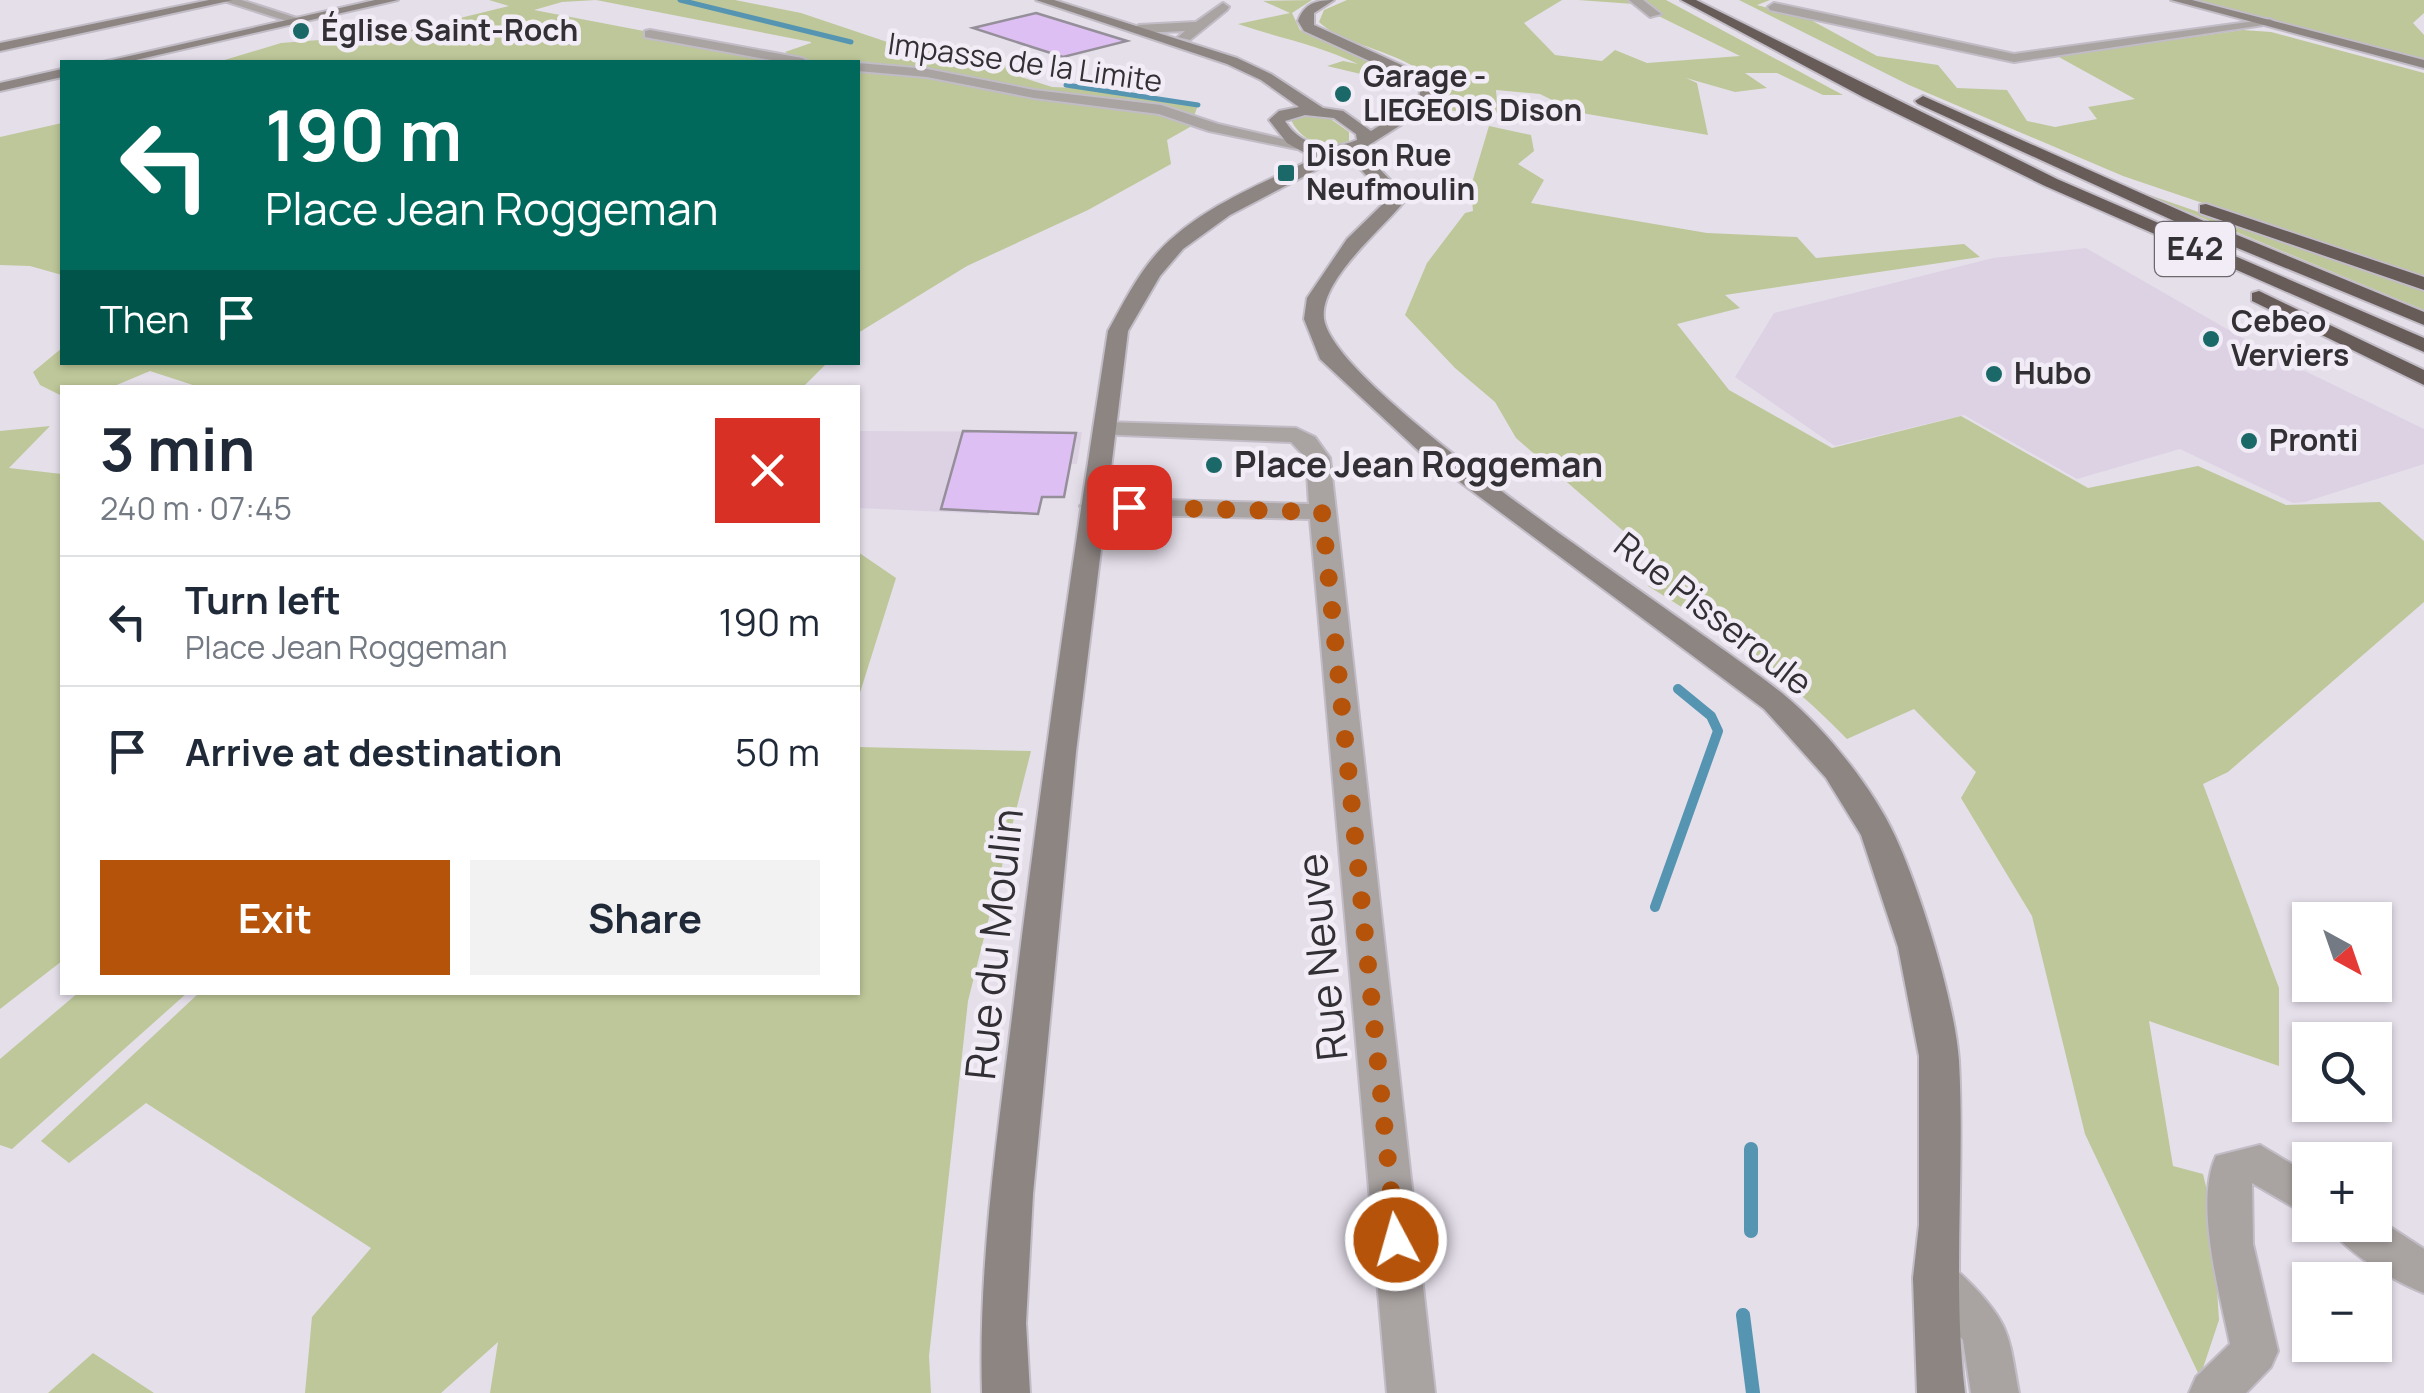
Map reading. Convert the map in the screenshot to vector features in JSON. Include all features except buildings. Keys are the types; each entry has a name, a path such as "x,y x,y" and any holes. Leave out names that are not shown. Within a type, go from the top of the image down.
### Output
{"highway":[{"name":"E42","path":"1688,0 1968,146 2156,232 2424,346"},
{"name":"E42","path":"1914,96 2186,220 2424,320"},
{"path":"1973,124 2424,284"},
{"path":"1968,146 2110,224 2424,378"}],"main road":[{"path":"0,47 227,0"},
{"path":"119,60 392,0"},
{"path":"1042,0 1139,29 1257,72 1355,136"},
{"path":"1302,146 1355,136 1412,115 1426,103 1428,94 1420,80 1310,28 1305,21 1308,10 1328,0"},
{"path":"2178,0 2424,64"},
{"path":"1026,1 1140,36 1237,74 1265,90 1280,117 1282,131 1313,152 1312,165 1204,224 1174,246 1150,275 1118,330 1093,506"},
{"path":"0,87 60,73"},
{"path":"1280,117 1318,110"},
{"path":"1355,136 1387,121 1412,115"},
{"name":"Rue Pisseroule","path":"1355,136 1394,194 1394,203 1354,243 1317,298 1314,320 1328,354 1430,448 1775,702 1838,771 1878,835 1916,947 1939,1056 1941,1225 1936,1343 1942,1393"},
{"name":"Rue du Moulin","path":"1006,1393 1003,1324 1012,1194 1060,752 1093,506"}],"street":[{"path":"227,0 298,20"},
{"path":"1635,0 1655,14"},
{"path":"1180,43 1223,7"},
{"path":"1774,7 2014,58 2270,23"},
{"path":"1139,29 1198,26"},
{"path":"650,34 791,60"},
{"name":"Impasse de la Limite","path":"860,67 1161,110 1215,128 1302,146"},
{"path":"1242,132 1280,117"},
{"path":"1093,506 1322,512 1319,453 1312,443 1296,435 1104,429"},
{"name":"Rue Neuve","path":"1322,512 1411,1393"},
{"path":"2213,1393 2255,1351 2231,1244 2232,1169 2260,1163 2292,1185"},
{"path":"2377,1242 2424,1272"},
{"path":"1936,1278 1984,1330 1995,1393"}],"shaded area":[{"path":"2086,248 2274,356 2424,429 2424,464 2293,503 2180,449 2077,479 1964,415 1835,446 1735,377 1774,313 1993,258"},
{"path":"860,431 1082,432 1077,464 997,464 989,514 860,508"}],"green space":[{"path":"489,0 596,0 562,2 534,10 795,60 225,60 281,43 395,34 509,6"},
{"path":"596,0 735,0 801,13 920,53 962,43 996,55 1025,74 1021,77 1052,87 1100,89 1198,105 1190,127 1167,140 1171,164 1088,210 967,266 860,332 860,60 798,60 785,52 811,42"},
{"path":"1312,0 1292,13 1300,30 1405,76 1416,87 1327,66 1343,61 1358,64 1238,24 1290,13 1263,1"},
{"path":"1347,0 1562,0 1524,23 1555,55 1602,61 1615,50 1647,63 1740,56 1634,4 1578,0 1666,0 1843,95 1823,95 1777,73 1745,73 1767,88 1735,92 1686,78 1697,83 1708,135 1576,112 1540,94 1496,90 1498,113 1439,110 1438,92 1414,66 1352,41 1319,22 1324,10"},
{"path":"1739,0 1770,0 1757,5 1809,19 1877,56 1938,65 1957,88 2007,90 2027,121 2055,127 2097,119 2088,107 2135,99 2057,56 2243,30 2271,32 2424,73 2424,278 2123,176 1909,85"},
{"path":"2192,0 2424,0 2424,13 2413,23 2424,35 2424,59"},
{"path":"1303,115 1328,117 1349,132 1349,141 1324,144 1309,139 1291,120"},
{"path":"60,123 60,274 30,266 0,265 0,137"},
{"path":"1489,126 1531,135 1534,151 1518,164 1544,180 1531,203 1707,233 1797,237 1816,258 1964,244 1980,257 1725,295 1740,308 1677,324 1729,390 1832,448 1961,416 2088,488 2198,466 2286,505 2380,502 2424,541 2424,602 2228,772 2203,784 2279,988 2279,1066 2149,1021 2173,1166 2203,1174 2212,1211 2219,1320 2200,1377 2085,1134 2032,916 1961,798 1976,772 1914,709 1847,739 1752,656 1648,586 1673,574 1516,438 1495,402 1455,368 1405,315 1427,263 1465,213 1473,211 1471,186"},
{"path":"2135,190 2424,290 2424,310"},
{"path":"60,350 60,365 825,365 805,385 193,385 150,371 117,385 60,385 60,395 40,385 33,372"},
{"path":"50,426 9,468 60,474 60,963 0,1009 0,431"},
{"path":"860,553 896,578 860,693"},
{"path":"860,747 1031,751 968,1001 929,1356 931,1393 490,1393 498,1342 441,1393 305,1393 312,1317 371,1248 146,1103 69,1163 41,1141 197,995 860,995"},
{"path":"75,995 185,995 12,1149 0,1145 0,1059"},
{"path":"93,1353 154,1393 48,1393"}],"waterway":[{"path":"680,0 851,42"},
{"path":"1066,85 1198,105"},
{"path":"1655,907 1718,731 1711,716 1678,689"},
{"path":"1751,1149 1751,1231"},
{"path":"1743,1315 1753,1393"}],"place":[{"name":"Église Saint-Roch","path":"301,31"},
{"name":"Garage - LIEGEOIS Dison","path":"1343,94"},
{"name":"Dison Rue Neufmoulin","path":"1286,173"},
{"name":"Cebeo Verviers","path":"2211,339"},
{"name":"Hubo","path":"1994,374"},
{"name":"Pronti","path":"2249,441"},
{"name":"Place Jean Roggeman","path":"1214,465"}],"route":[{"path":"1129,507 1322,512 1396,1240"}]}
